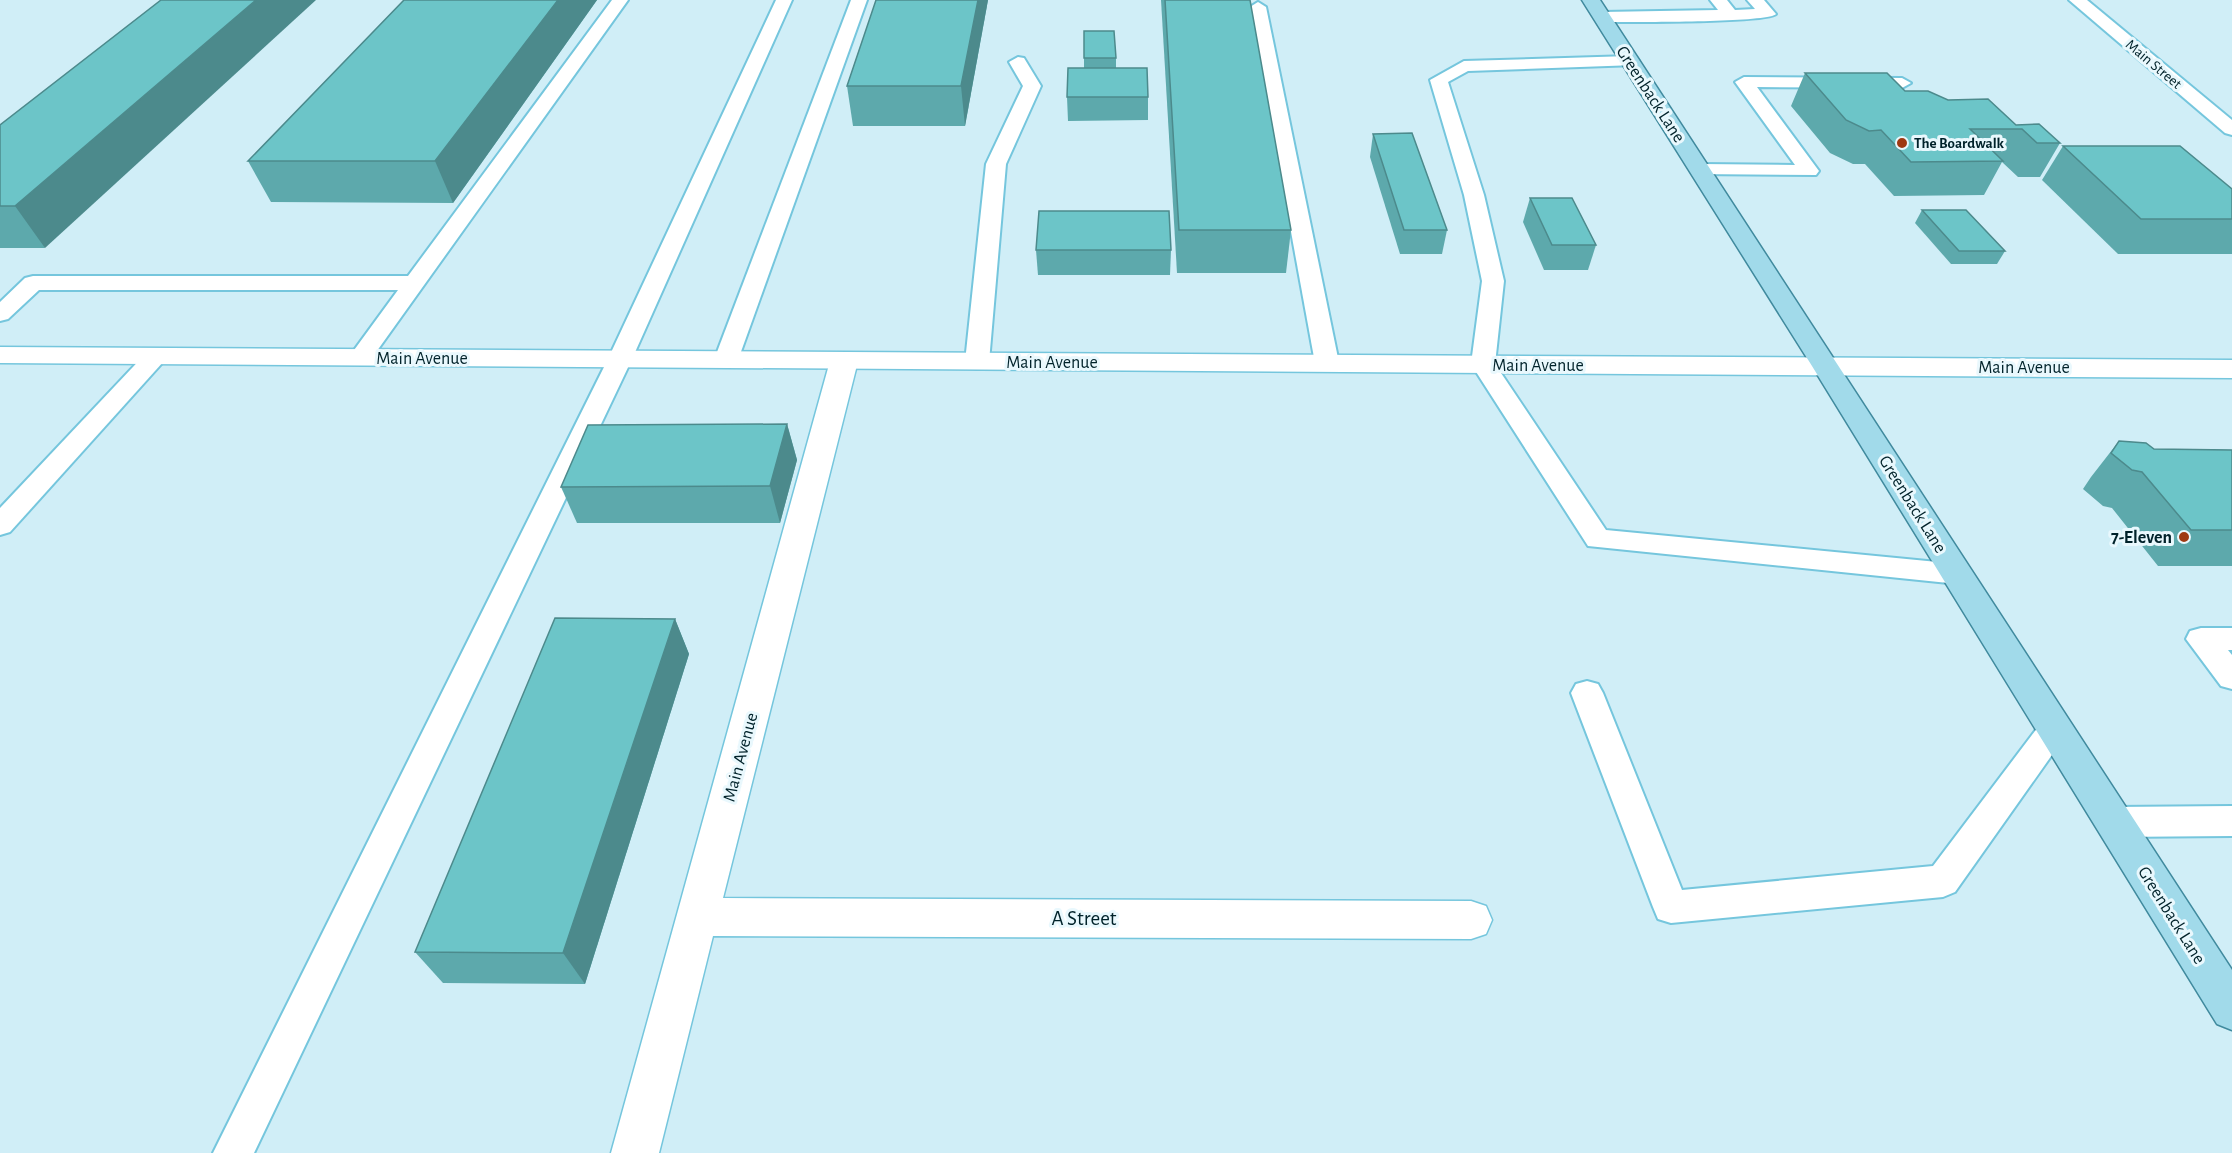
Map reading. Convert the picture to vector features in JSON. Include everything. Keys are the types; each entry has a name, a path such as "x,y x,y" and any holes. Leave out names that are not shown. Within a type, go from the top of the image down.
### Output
{"main road":[{"name":"Greenback Lane","path":"1591,0 1826,366 2232,1009"}],"street":[{"name":"Main Avenue","path":"0,355 1826,366 2230,371"},
{"name":"Main Avenue","path":"635,1153 844,361"},
{"name":"A Street","path":"698,917 1471,920"}],"lane":[{"path":"361,357 620,0"},
{"path":"233,1153 620,359 784,0"},
{"path":"726,360 859,0"},
{"path":"1718,0 1731,15"},
{"path":"1602,17 1768,14 1755,0"},
{"name":"Main Street","path":"2077,0 2232,129"},
{"path":"1258,7 1328,363"},
{"path":"1630,61 1464,66 1439,80 1474,195 1493,281 1483,364 1598,539 1958,574"},
{"path":"977,362 996,164 1032,86 1018,62"},
{"path":"1700,170 1809,171 1744,82 1902,83"},
{"path":"0,314 33,283 416,283"},
{"path":"0,525 156,356"},
{"path":"2232,639 2201,639 2232,677"},
{"path":"1587,693 1671,907 1943,881 2055,728"},
{"path":"2113,822 2232,821"}],"building":[{"path":"161,0 256,0 15,206 0,206 0,125"},
{"path":"404,0 558,0 435,161 248,161"},
{"path":"876,0 978,0 961,86 847,86"},
{"path":"1165,0 1250,0 1291,230 1179,230"},
{"path":"1084,31 1114,31 1116,58 1084,58"},
{"path":"1068,68 1147,68 1148,97 1067,97"},
{"path":"1805,73 1887,73 1905,91 1928,91 1948,100 1988,99 2016,125 2039,124 2060,143 2037,143 2022,129 1970,129 2003,161 1911,162 1881,130 1869,131 1846,120"},
{"path":"1412,133 1447,230 1404,230 1373,134"},
{"path":"2063,146 2180,146 2232,189 2232,219 2141,219"},
{"path":"1530,198 1572,198 1596,245 1552,245"},
{"path":"1922,210 1966,210 2005,251 1959,251"},
{"path":"1039,211 1169,211 1171,250 1036,250"},
{"path":"787,424 770,486 561,487 588,425"},
{"path":"2119,441 2146,443 2154,449 2232,450 2232,530 2191,530 2142,472 2132,470 2111,453"},
{"path":"555,618 675,619 563,953 415,952"}],"place":[{"name":"The Boardwalk","path":"1902,143"},
{"name":"7-Eleven","path":"2184,537"}]}
